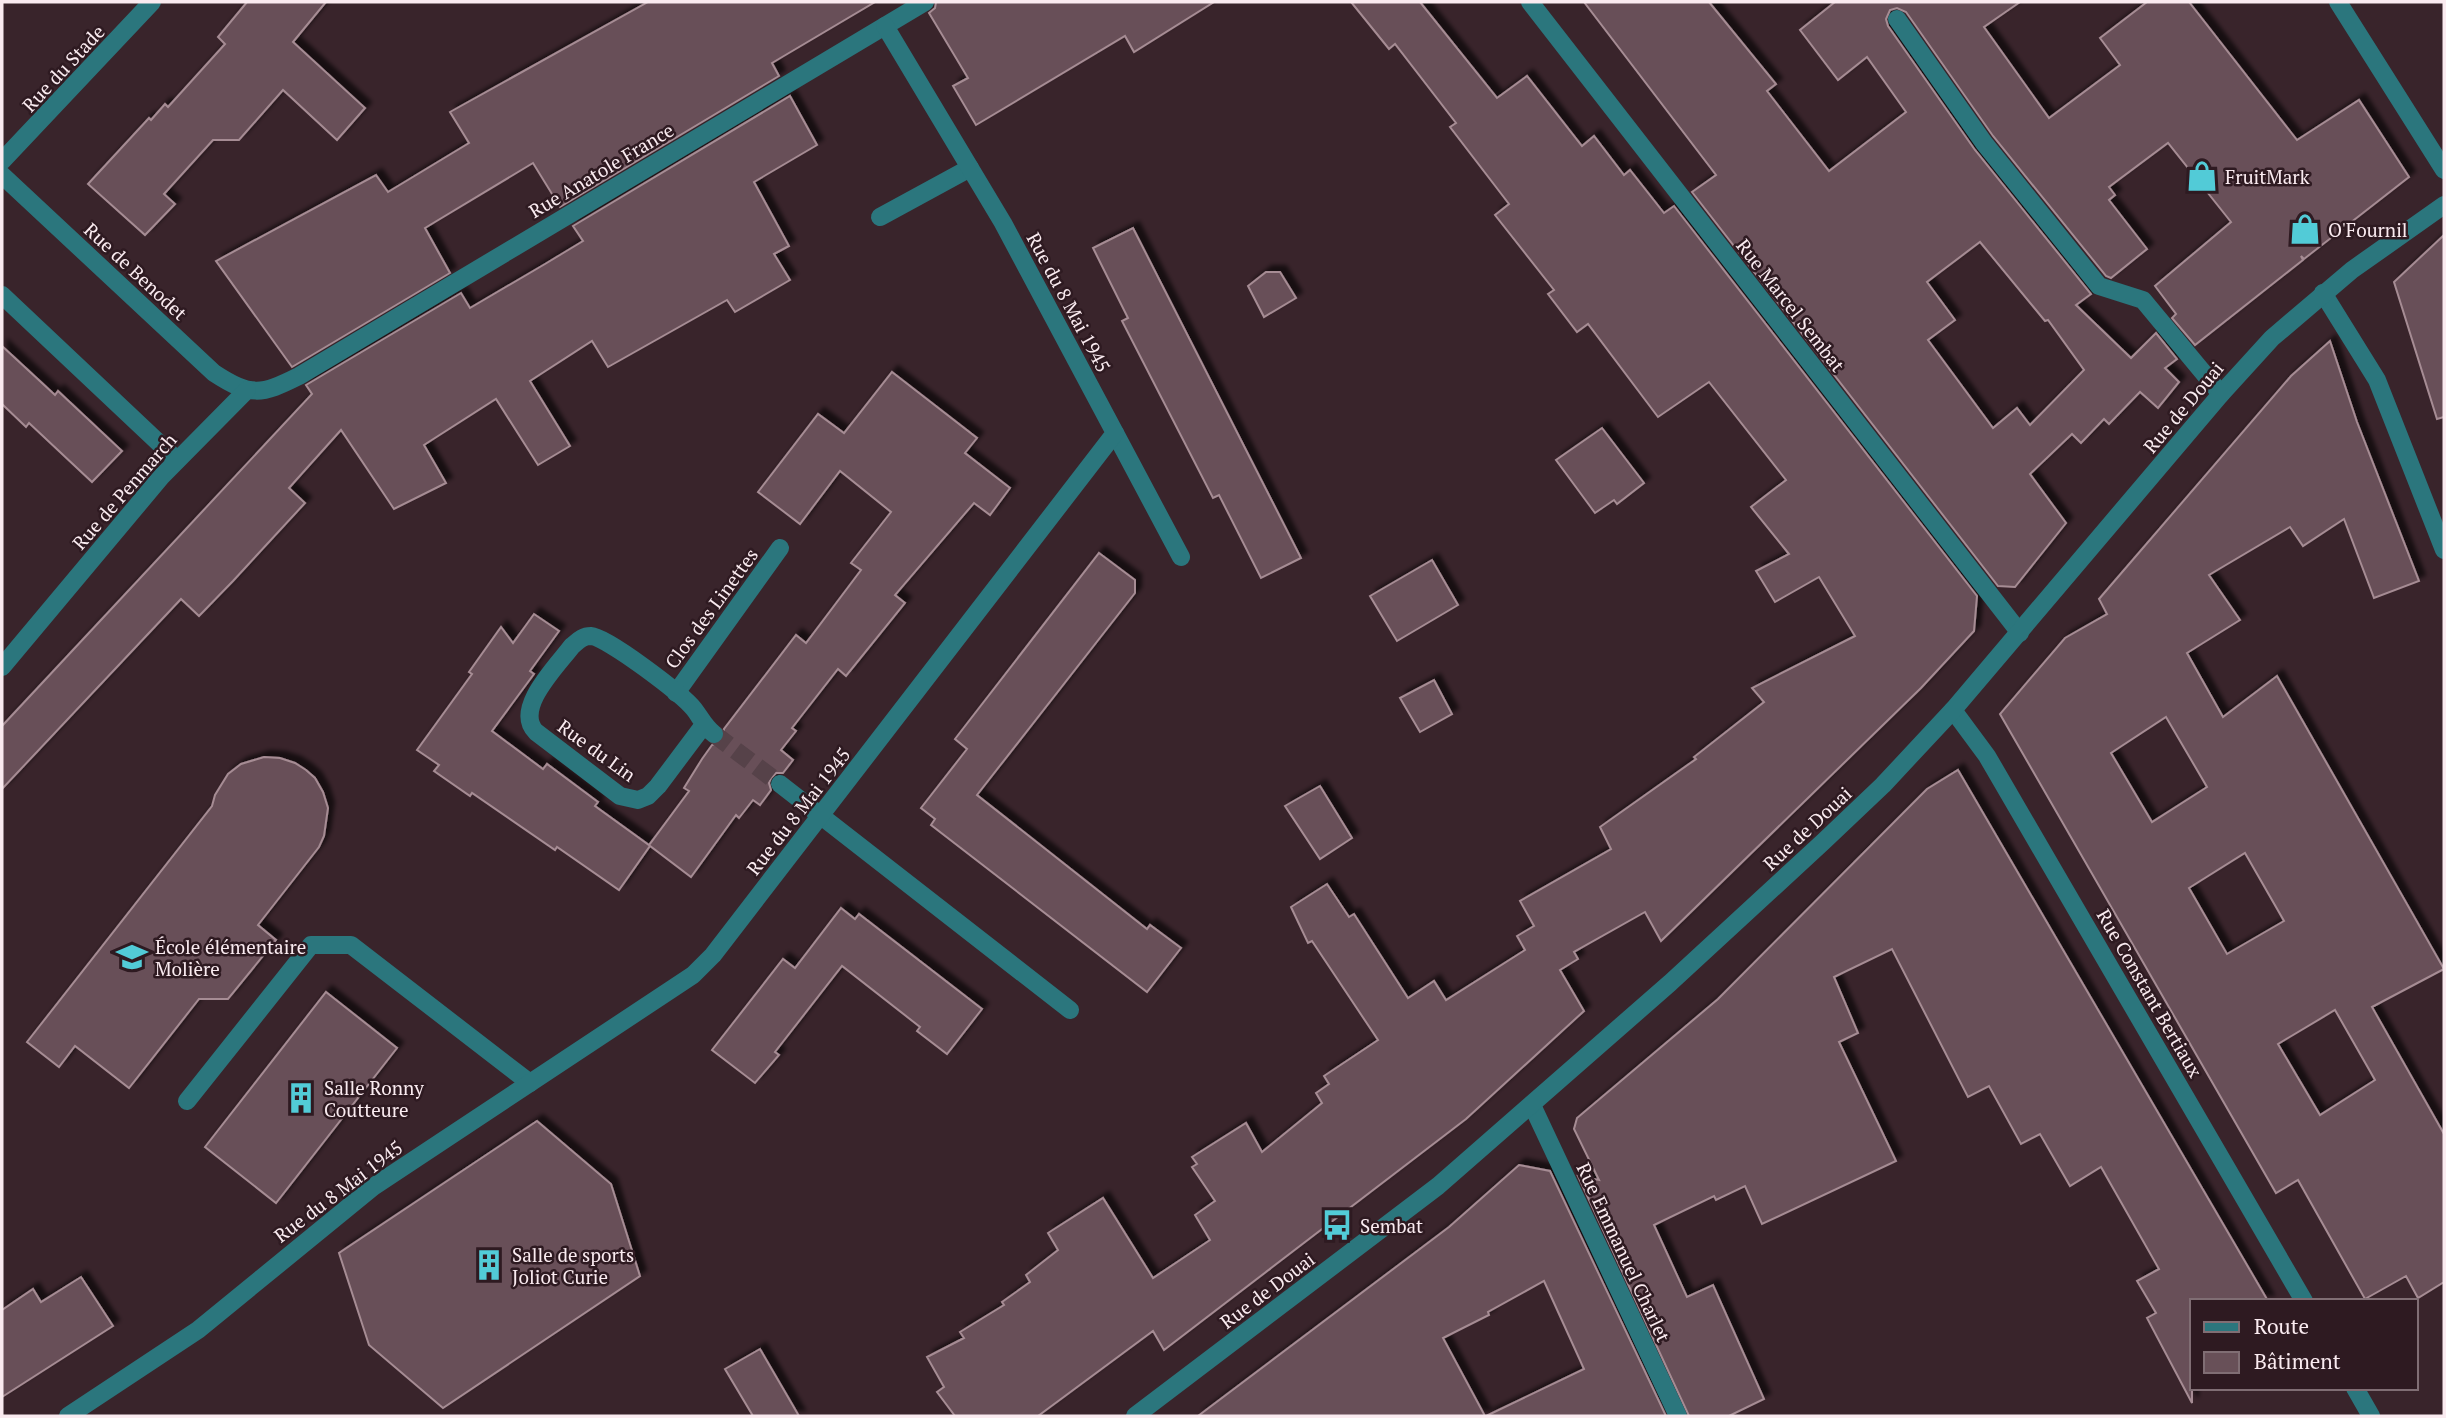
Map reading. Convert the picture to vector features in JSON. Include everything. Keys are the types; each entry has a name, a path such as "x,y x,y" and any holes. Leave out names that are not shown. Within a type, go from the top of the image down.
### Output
{"street":[{"name":"Rue du Stade","path":"2,161 152,2"},
{"name":"Rue Anatole France","path":"247,390 270,390 299,376 925,2"},
{"name":"Rue Marcel Sembat","path":"1530,2 2020,633"},
{"path":"2338,2 2444,170"},
{"path":"1897,19 1984,143 2099,286 2143,300 2221,394"},
{"name":"Rue du 8 Mai 1945","path":"68,1416 198,1330 373,1187 693,975 713,955 1115,433 1040,291 885,26"},
{"path":"880,217 970,168"},
{"name":"Rue de Benodet","path":"2,175 214,373 247,390"},
{"name":"Rue de Douai","path":"1135,1416 1438,1186 1670,984 1824,842 1883,785 2020,633 2221,394 2272,338 2323,293 2382,247 2444,205"},
{"path":"2323,293 2377,380 2444,550"},
{"path":"2,295 177,460"},
{"name":"Rue de Penmarch","path":"2,667 177,460 247,390"},
{"path":"1115,433 1181,556"},
{"name":"Clos des Linettes","path":"676,693 780,548"},
{"name":"Rue du Lin","path":"588,636 610,644 676,693 694,709 709,730 648,796 638,800 620,796 530,726 528,716 533,698 572,646 588,636"},
{"name":"Rue Constant Bertiaux","path":"1952,709 1987,756 2303,1299"},
{"path":"780,784 1070,1010"},
{"path":"187,1101 311,945 351,945 530,1083"},
{"name":"Rue Emmanuel Charlet","path":"1532,1105 1678,1416"},
{"path":"2356,1390 2371,1416"}],"building":[{"path":"247,2 326,2 293,42 365,108 337,140 283,90 239,140 213,140 164,194 175,204 145,235 88,184 149,118 151,120 165,104 168,107 225,44 218,37"},
{"path":"648,2 875,2 772,63 779,76 560,207 533,163 425,228 450,273 292,367 216,261 376,175 388,192 469,143 450,112"},
{"path":"936,2 1214,2 1134,52 1125,36 976,125 953,86 968,78 929,13 935,8"},
{"path":"1351,2 1420,2 1497,98 1527,76 1582,146 1594,136 1624,175 1630,170 1664,213 1674,206 1977,596 1974,631 1921,688 1661,941 1645,912 1574,952 1578,959 1560,970 1584,1011 1466,1119 1164,1350 1153,1331 1038,1416 955,1416 937,1392 944,1387 927,1357 964,1338 960,1332 1004,1305 1002,1302 1030,1282 1026,1275 1058,1250 1048,1233 1103,1198 1153,1278 1210,1240 1195,1215 1215,1201 1192,1167 1197,1164 1192,1157 1246,1123 1262,1152 1322,1103 1316,1093 1329,1084 1324,1076 1378,1040 1312,941 1308,943 1291,907 1327,884 1349,917 1354,914 1408,998 1434,981 1446,1000 1525,950 1517,936 1534,926 1520,901 1611,849 1600,827 1696,759 1694,757 1764,702 1752,688 1855,636 1819,577 1775,602 1756,571 1789,554 1751,507 1786,480 1709,382 1658,417 1588,324 1577,332 1548,294 1554,290 1495,215 1509,204 1450,127 1456,123 1395,44 1389,49"},
{"path":"1584,2 1709,2 1776,84 1767,91 1829,171 1906,112 1867,57 1838,80 1800,30 1835,2 2020,2 1984,27 2049,118 2120,65 2100,38 2147,2 2189,2 2297,140 2359,100 2409,177 2304,259 2301,256 2303,260 2195,345 2172,318 2176,314 2155,286 2231,222 2168,143 2109,187 2115,195 2109,200 2147,249 2111,278 2106,276 1993,136 1906,12 1897,8 1890,10 1886,19 1888,26 1975,150 2091,294 2076,305 2131,358 2156,333 2177,359 2165,368 2179,382 2158,408 2140,392 2109,424 2104,419 2081,443 2072,434 2030,474 2066,523 2015,587 1998,586 1692,192 1716,175","holes":["1980,242 2045,321 2048,320 2084,370 2030,425 2017,408 1993,428 1928,340 1955,320 1927,282"]},
{"path":"790,96 817,145 754,182 789,246 774,254 790,280 735,312 727,300 608,367 592,341 530,381 570,446 538,465 496,399 424,445 446,483 394,509 341,430 289,488 305,503 233,581 199,616 181,599 2,789 2,726 312,394 306,385 461,293 470,308 545,264 583,241 573,226"},
{"path":"1133,228 1301,558 1261,578 1219,495 1213,498 1122,321 1128,318 1093,248"},
{"path":"2444,235 2444,417 2437,419 2394,282"},
{"path":"1266,272 1280,272 1296,298 1264,317 1248,286"},
{"path":"2330,341 2357,422 2419,581 2374,598 2344,519 2303,546 2290,527 2209,575 2240,620 2187,653 2223,717 2277,676 2444,969 2372,1007 2444,1134 2444,1282 2418,1298 2406,1276 2365,1299 2298,1180 2276,1193 2000,714 2065,638 2107,614 2099,599 2291,376","holes":["2166,717 2207,787 2152,822 2111,753","2245,853 2284,921 2227,954 2189,888","2335,1010 2375,1080 2320,1115 2278,1044"]},
{"path":"2,346 55,395 58,391 122,451 92,482 29,423 26,427 2,404"},
{"path":"892,372 977,438 965,453 1010,488 990,515 974,503 895,595 905,603 846,676 838,669 792,728 796,731 781,750 793,760 783,773 776,773 771,778 771,790 760,805 753,800 739,818 736,815 691,877 650,846 619,890 557,847 555,850 472,793 470,796 434,771 439,765 417,750 472,674 469,672 501,627 513,643 534,614 559,631 530,671 534,674 492,731 543,769 547,764 598,802 595,806 649,845 689,791 684,788 702,759 712,745 723,741 724,729 796,635 806,643 861,570 851,563 891,512 840,471 800,524 758,492 818,414 844,433"},
{"path":"1602,428 1644,483 1617,504 1614,500 1595,513 1556,460"},
{"path":"1099,553 1135,580 1135,593 977,795 1147,929 1150,925 1181,948 1147,992 931,825 935,819 921,808 967,749 955,739"},
{"path":"1432,560 1458,605 1397,641 1370,596"},
{"path":"1434,680 1452,714 1420,732 1400,698"},
{"path":"264,757 280,758 306,770 315,778 328,808 324,836 319,847 258,925 276,940 228,999 199,999 129,1088 75,1046 59,1067 27,1042 212,806 215,795 228,774 241,764"},
{"path":"1958,770 2267,1299 2190,1299 2192,1403 2147,1318 2156,1313 2137,1281 2159,1269 2101,1167 2070,1186 2040,1134 2021,1144 1989,1086 1968,1097 1892,949 1834,977 1858,1033 1839,1042 1896,1161 1762,1224 1745,1186 1716,1200 1714,1196 1654,1225 1687,1297 1713,1285 1764,1399 1729,1416 1689,1416 1578,1176 1599,1180 1574,1129 1577,1118 1718,999 1927,789"},
{"path":"1320,786 1352,838 1320,859 1285,806"},
{"path":"841,908 855,919 859,914 982,1009 947,1054 917,1031 920,1027 842,966 775,1052 779,1055 755,1083 712,1050 783,959 795,968"},
{"name":"Salle Ronny Coutteure","path":"326,992 397,1048 276,1203 205,1147"},
{"name":"Salle de sports Joliot Curie","path":"537,1121 611,1184 640,1276 443,1408 369,1345 339,1253"},
{"path":"1519,1165 1550,1171 1666,1416 1486,1416 1584,1369 1544,1281 1488,1312 1489,1315 1443,1338 1485,1416 1198,1416 1449,1227"},
{"path":"81,1277 113,1326 2,1397 2,1310 33,1289 41,1302"},
{"path":"760,1349 799,1416 753,1416 725,1369"}],"tunnel":[{"path":"714,734 780,784"}],"place":[{"name":"FruitMark","path":"2202,176"},
{"name":"O'Fournil","path":"2305,229"},
{"name":"École élémentaire Molière","path":"132,957"},
{"name":"Salle Ronny Coutteure","path":"301,1098"},
{"name":"Sembat","path":"1337,1225"},
{"name":"Salle de sports Joliot Curie","path":"489,1265"}]}
